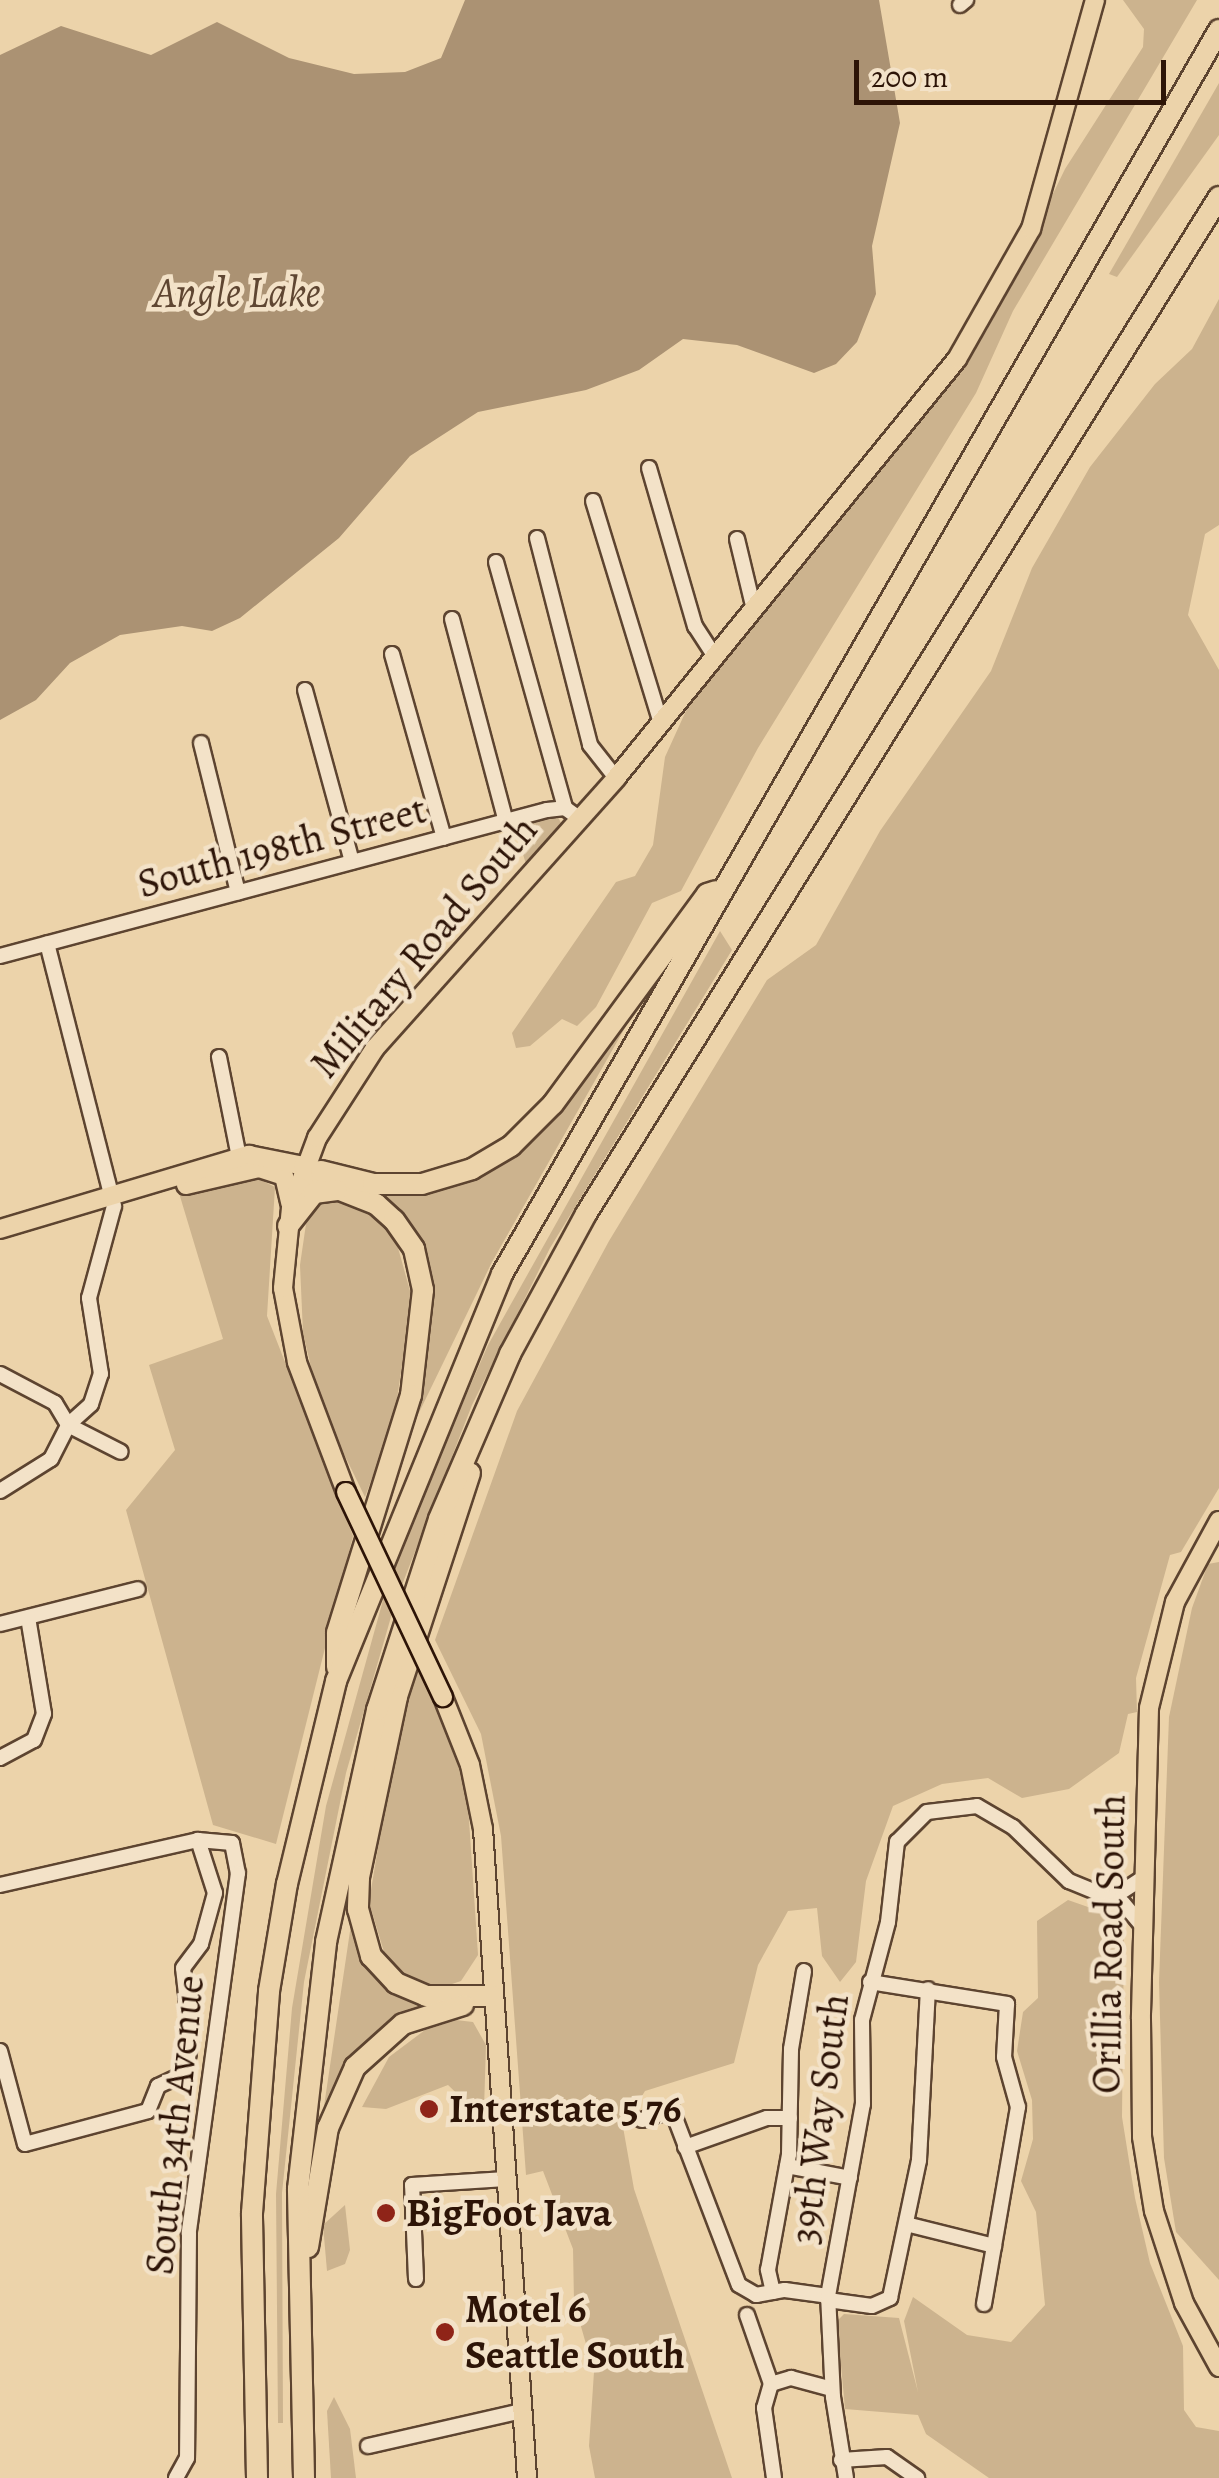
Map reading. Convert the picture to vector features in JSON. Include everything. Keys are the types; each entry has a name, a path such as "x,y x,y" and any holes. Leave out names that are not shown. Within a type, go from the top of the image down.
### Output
{"highway":[{"path":"257,2478 252,2213 269,1991 287,1884 336,1682 494,1290 1219,30"},
{"path":"304,2478 298,2302 306,2084 340,1861 400,1630 486,1411 543,1290 632,1137 1219,198"},
{"path":"304,1166 355,1181 407,1185 455,1176 496,1156 553,1104 707,894 724,890"},
{"path":"304,1166 337,1190 376,1204 402,1229 418,1260 424,1304 411,1395 337,1633 336,1682"},
{"path":"289,1217 314,1193 337,1190"},
{"path":"486,1411 397,1697 358,1909 371,1956 396,1983 426,1996 493,1996"},
{"path":"298,2302 328,2128 346,2081 365,2054 403,2024 493,1996"}],"main road":[{"name":"Military Road South","path":"527,2478 479,1794 443,1697 325,1448 287,1324 282,1261 289,1217 304,1166 338,1098 376,1048 572,813 616,778 957,359 1007,276 1046,187 1096,0"},
{"path":"0,1229 238,1157 258,1154 304,1166"},
{"path":"162,1183 172,1187 259,1168 284,1176 289,1217"},
{"name":"Orillia Road South","path":"1216,1534 1175,1602 1149,1708 1147,1936 1141,2020 1148,2185 1169,2266 1219,2367"}],"street":[{"path":"649,468 695,626 715,658"},
{"path":"593,501 660,724"},
{"path":"537,538 590,745 616,778"},
{"path":"737,538 754,610"},
{"path":"496,562 572,813"},
{"path":"452,619 506,822"},
{"path":"392,654 444,838"},
{"path":"305,690 352,862"},
{"path":"200,743 238,893"},
{"name":"South 198th Street","path":"0,956 506,822 572,813"},
{"path":"0,1491 50,1459 68,1425 92,1404 100,1384 89,1298 112,1228 112,1198 47,944"},
{"path":"219,1057 238,1157"},
{"path":"0,1374 55,1403 68,1425 95,1433 121,1452"},
{"path":"0,1624 138,1590"},
{"path":"0,1758 34,1740 44,1714 28,1616"},
{"name":"39th Way South","path":"846,2478 832,2389 828,2300 850,2178 870,1982 904,1831 942,1806 976,1806 1013,1827 1069,1881 1112,1898"},
{"name":"South 34th Avenue","path":"176,2478 187,2458 189,2233 238,1874 229,1839 198,1840"},
{"path":"0,1885 198,1840 215,1893 200,1944 183,1968 191,2051 186,2073 158,2086 148,2111 25,2144 0,2050"},
{"path":"1146,1876 1112,1898 1132,1911 1147,1936"},
{"name":"39th Way South","path":"776,2292 768,2270 788,2166 792,2049 804,1971"},
{"path":"870,1982 1007,2004 1004,2057 1018,2107 984,2304"},
{"path":"642,2120 672,2110 734,2280 756,2295 776,2292 872,2306 890,2298 906,2224 928,2073 928,1989"},
{"path":"685,2147 767,2118 790,2118"},
{"path":"788,2166 850,2178"},
{"path":"416,2279 412,2185 506,2179"},
{"path":"906,2224 994,2246"},
{"path":"747,2315 771,2384 764,2408 774,2478"},
{"path":"771,2384 791,2378 832,2389"},
{"path":"368,2446 522,2411"},
{"path":"841,2460 887,2458 917,2478"}],"shaded area":[{"path":"1123,0 1197,0 1013,311 976,393 758,748 681,891 652,903 596,1007 577,1026 562,1019 530,1046 516,1048 512,1033 616,882 635,876 653,845 665,757 690,702 917,426 987,330 1065,169 1143,47 1144,29"},
{"path":"1219,83 1219,135 1117,277 1109,274"},
{"path":"1219,299 1219,525 1205,534 1188,615 1219,670 1219,1488 1181,1552 1170,1555 1136,1678 1137,1712 1128,1714 1119,1753 1069,1789 1022,1798 988,1778 942,1784 893,1806 866,1881 856,1962 840,1982 822,1956 817,1908 788,1911 758,1965 734,2063 645,2091 623,2127 634,2189 732,2478 595,2478 589,2446 594,2372 574,2302 573,2249 543,2171 526,2175 501,1836 481,1734 435,1640 517,1411 609,1241 767,980 816,945 880,831 991,671 1032,568 1090,467 1155,384 1192,349"},
{"path":"557,815 562,825 526,864 514,825"},
{"path":"720,931 732,950 550,1248 472,1405 402,1585 394,1569 488,1345"},
{"path":"655,975 492,1262 398,1456 430,1322 430,1284 386,1196 429,1193 477,1179 526,1145"},
{"path":"251,1175 275,1187 267,1316 353,1536 276,1844 213,1825 126,1510 175,1450 149,1365 223,1339 179,1193"},
{"path":"331,1197 367,1211 395,1237 412,1298 394,1419 365,1497 320,1405 303,1333 300,1265 306,1224 317,1202"},
{"path":"1219,1562 1219,2280 1176,2232 1164,2158 1159,1982 1169,1717 1192,1608 1208,1564"},
{"path":"385,1593 393,1610 346,1773 304,1982 282,2193 283,2423 278,2423 276,2194 292,2008 326,1806"},
{"path":"417,1665 454,1746 468,1805 478,1955 461,1981 440,1988 414,1982 387,1962 369,1902 395,1745"},
{"path":"1068,1900 1108,1914 1124,1933 1122,2117 1135,2198 1150,2263 1183,2346 1184,2410 1196,2427 1219,2431 1219,2478 989,2478 926,2434 918,2415 845,2409 837,2321 844,2314 899,2318 918,2392 904,2321 913,2297 967,2335 1011,2342 1045,2305 1036,2212 1021,2181 1033,2139 1032,2100 1017,2051 1023,2012 1038,1998 1037,1921"},
{"path":"353,1911 393,1992 434,2006 339,2081 323,2113"},
{"path":"456,2020 473,2022 486,2045 484,2109 474,2110 448,2085 386,2109 362,2107 389,2057 425,2030"},
{"path":"345,2205 350,2250 345,2264 327,2271 323,2225"},
{"path":"334,2397 350,2429 356,2478 331,2478 327,2411"}],"water":[{"name":"Angle Lake","path":"465,0 879,0 900,123 872,246 876,294 857,342 836,364 814,373 737,345 683,339 639,370 586,390 478,412 410,456 339,538 240,618 212,631 182,626 120,635 70,663 36,700 0,720 0,55 61,26 151,55 217,22 289,58 354,74 405,72 441,58"}],"place":[{"name":"Interstate 5 76","path":"429,2109"},
{"name":"BigFoot Java","path":"386,2213"},
{"name":"Motel 6 Seattle South","path":"445,2332"}]}
